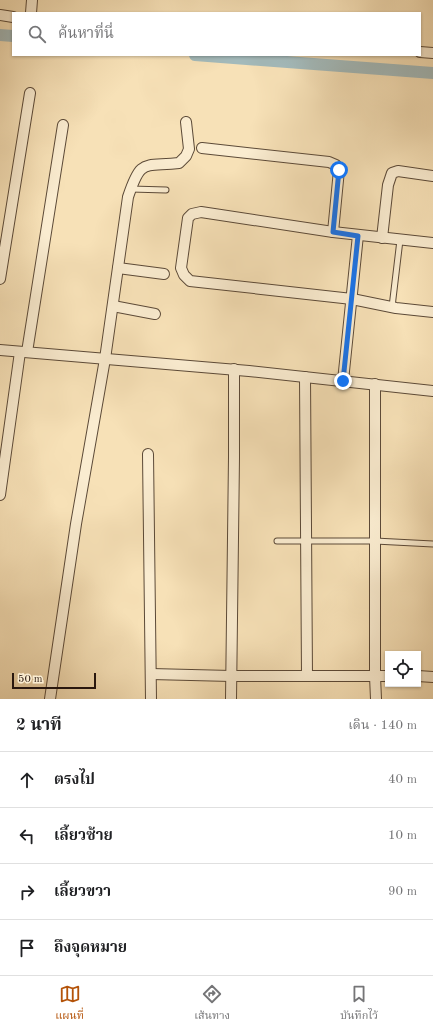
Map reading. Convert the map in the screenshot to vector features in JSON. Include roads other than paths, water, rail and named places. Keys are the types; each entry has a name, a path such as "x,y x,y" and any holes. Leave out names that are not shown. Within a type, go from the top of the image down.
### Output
{"street":[{"path":"31,12 32,0"},
{"path":"0,15 12,17"},
{"path":"421,52 433,53"},
{"path":"0,278 30,93"},
{"path":"50,699 76,524 105,359 128,197 130,189 140,169 148,165 179,163 186,156 189,149 186,122"},
{"path":"0,495 23,352 63,126"},
{"path":"202,148 323,161 336,164 339,170 333,232"},
{"path":"382,238 388,185 392,173 398,171 433,176"},
{"path":"433,243 358,236 200,212 192,214 188,218 181,268 184,276 190,281 352,299 392,307 433,312"},
{"path":"343,381 358,236"},
{"path":"118,268 164,274"},
{"path":"113,306 155,314"},
{"path":"0,350 234,370 433,391"},
{"path":"231,699 234,370"},
{"path":"305,377 307,676"},
{"path":"375,384 376,699"},
{"path":"148,454 151,699"},
{"path":"151,674 231,676 385,676"},
{"path":"421,676 433,676"}],"lane":[{"path":"130,189 166,190"},
{"path":"392,307 400,240"},
{"path":"277,541 375,541 433,544"}],"waterway":[{"path":"0,35 12,36"},
{"path":"208,56 433,73"}]}
